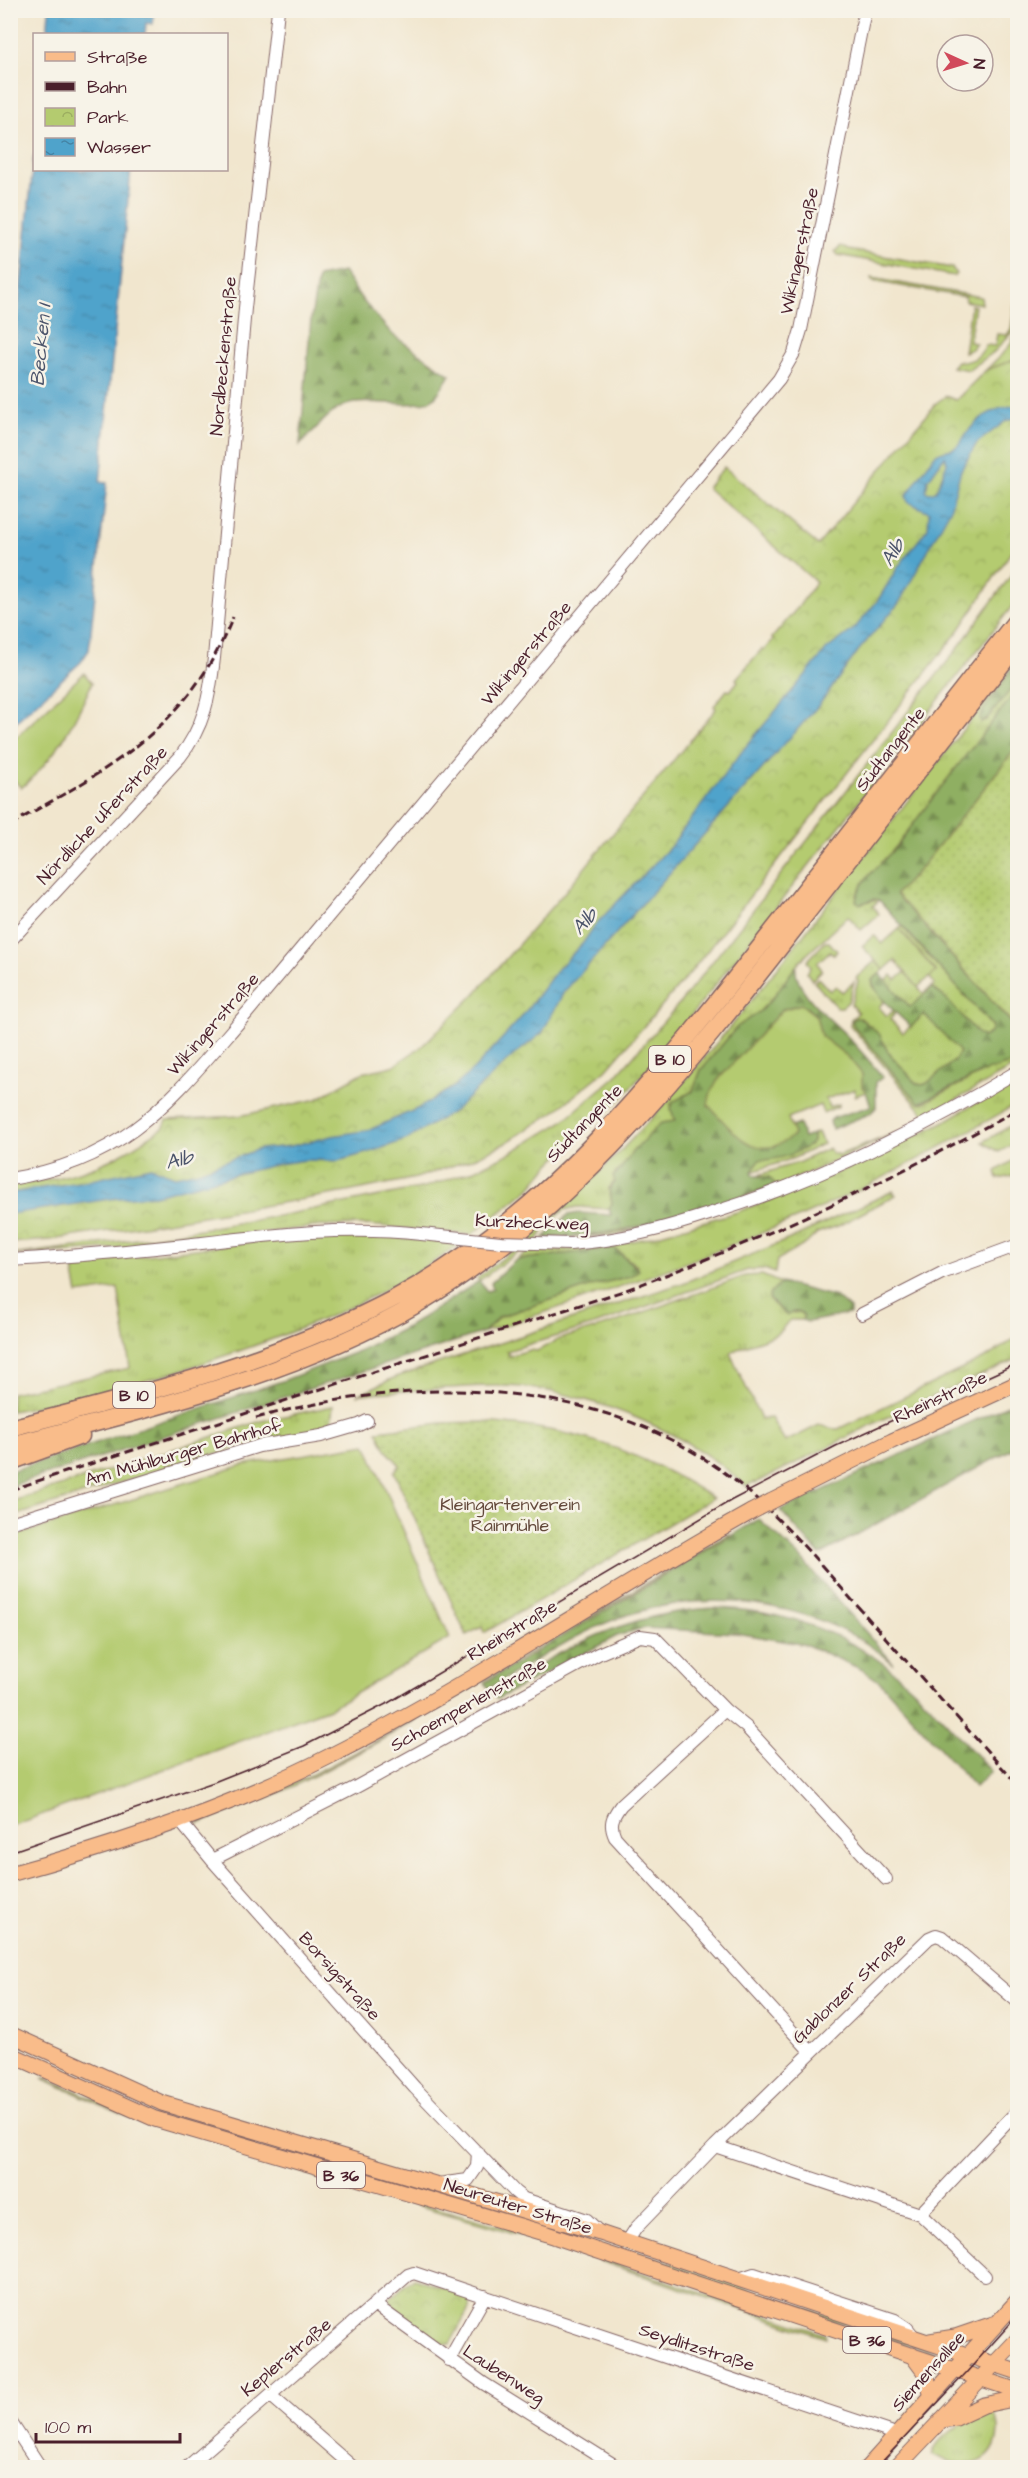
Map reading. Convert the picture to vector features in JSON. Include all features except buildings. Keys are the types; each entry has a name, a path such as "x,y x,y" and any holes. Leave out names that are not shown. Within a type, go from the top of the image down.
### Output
{"highway":[{"name":"Südtangente","path":"10,1428 213,1371 274,1351 347,1322 444,1269 488,1238 525,1207 604,1132 683,1044 1017,618"},
{"name":"Südtangente","path":"10,1445 107,1420 228,1384 352,1337 416,1304 459,1278 541,1215 623,1136 699,1049 1017,644"},
{"path":"10,1421 55,1417"},
{"path":"10,1462 76,1439 107,1420"}],"main road":[{"name":"Rheinstraße","path":"10,1874 179,1820 276,1782 381,1729 771,1501 1017,1383"},
{"name":"Neureuter Straße","path":"10,2034 162,2103 600,2233 1017,2372"},
{"name":"Neureuter Straße","path":"10,2054 155,2119 547,2234 1017,2391"},
{"name":"Gablonzer Straße","path":"621,2259 627,2242"},
{"name":"Siemensallee","path":"867,2468 1017,2300"},
{"path":"921,2340 955,2337 996,2323"},
{"path":"896,2468 1017,2339"},
{"path":"912,2355 926,2374 932,2397"},
{"path":"941,2420 957,2418 984,2405 1017,2398"}],"street":[{"name":"Nordbeckenstraße","path":"207,705 214,658 245,308 278,10"},
{"name":"Wikingerstraße","path":"10,1179 51,1170 103,1150 126,1137 169,1102 247,1013 779,379 794,353 801,330 865,10"},
{"name":"Nördliche Uferstraße","path":"10,941 180,757 197,733 207,705"},
{"name":"Kurzheckweg","path":"10,1260 66,1258 308,1231 353,1229 511,1242 570,1244 624,1238 744,1204 801,1182 926,1123 1017,1071"},
{"path":"862,1314 942,1273 1017,1245"},
{"name":"Am Mühlburger Bahnhof","path":"10,1523 259,1446 321,1436 367,1421"},
{"name":"Schoemperlenstraße","path":"212,1860 356,1787 598,1654 640,1636 650,1636 659,1642 725,1710 746,1727 886,1879"},
{"path":"725,1710 621,1805 613,1815 610,1827 615,1838 811,2052"},
{"name":"Borsigstraße","path":"179,1820 408,2079 514,2192 524,2199 587,2220 600,2233"},
{"name":"Gablonzer Straße","path":"627,2242 636,2228 715,2146 930,1938 936,1935 942,1937 1017,2002"},
{"path":"920,2214 1017,2110"},
{"path":"715,2146 920,2214 985,2276"},
{"path":"437,2184 468,2180 477,2167 478,2152"},
{"name":"Seydlitzstraße","path":"410,2274 418,2274 846,2416 896,2436"},
{"name":"Keplerstraße","path":"186,2468 410,2274"},
{"path":"449,2360 485,2296"},
{"name":"Laubenweg","path":"374,2304 449,2360 619,2468"},
{"path":"270,2395 354,2468"},
{"path":"10,2421 40,2468"}],"green space":[{"path":"841,246 849,250 952,268 956,274 954,276 838,255 835,251"},
{"path":"343,272 363,301 393,335 450,375 436,396 427,402 405,404 367,402 346,405 333,412 300,445 311,318 318,277"},
{"path":"871,278 981,297 982,304 965,301 965,297 872,281"},
{"path":"1015,304 1017,305 1017,323 1014,330 994,352 969,370 952,367 957,361 974,359 986,345 995,346 997,334 1007,335 1011,329"},
{"path":"971,305 975,306 969,342 976,343 972,349 964,352"},
{"path":"1017,332 1017,359 986,370 1008,348"},
{"path":"1017,359 1017,543 960,629 690,973 606,1070 553,1113 504,1144 472,1159 416,1178 347,1192 143,1226 50,1240 11,1243 11,1186 53,1179 95,1167 143,1141 164,1127 167,1120 239,1116 317,1099 362,1073 393,1066 421,1047 473,996 563,894 716,709 714,706 727,690 730,691 738,681 736,679 773,640 772,638 816,582 707,488 724,467 818,545 936,403 946,396 956,400 986,370"},
{"path":"1017,567 1017,600 658,1058 618,1101 551,1163 529,1189 471,1235 368,1225 322,1226 123,1248 11,1255 147,1238 284,1215 425,1187 470,1172 512,1152 562,1122 615,1077 684,998 958,648"},
{"path":"1017,660 1012,674 994,694 982,722 1017,682 1017,690 898,845 865,881 856,896 866,902 878,899 873,906 879,914 861,930 848,916 800,961 781,988 760,1011 737,1027 701,1070 693,1091 671,1105 675,1121 650,1135 615,1173 615,1181 609,1188 612,1203 609,1209 577,1207 564,1210 545,1228 535,1244 518,1252 479,1281 477,1278 573,1198 659,1110 700,1063 778,967"},
{"path":"1017,663 1017,682 981,723 980,717 984,709"},
{"path":"84,673 92,683 71,727 54,753 21,788 11,776 11,742"},
{"path":"1017,690 1017,747 920,869 896,894 1017,1029 1017,1062 986,1071 919,1103 852,1021 860,1018 880,1035 888,1052 916,1083 921,1085 926,1084 954,1061 960,1052 924,1014 911,1027 878,993 872,980 880,974 910,1007 932,988 944,997 978,1034 983,1037 990,1033 992,1026 879,900 874,899 860,904 856,901 867,877 894,850"},
{"path":"1017,747 1017,1028 896,894 920,869"},
{"path":"902,926 992,1027 990,1033 983,1037 978,1034 933,988 911,1008 886,981 892,975 896,980 905,972 923,993 935,984 929,977 936,971 899,929"},
{"path":"899,929 936,972 918,987 895,960 884,970 862,946 874,935 882,944"},
{"path":"825,942 829,942 837,951 834,955 830,951 817,963 822,970 812,980 807,973 811,966 807,961"},
{"path":"875,961 884,970 872,980 873,986 885,1000 879,1007 887,1016 894,1010 896,1012 890,1019 903,1033 924,1013 961,1052 954,1061 926,1084 921,1085 916,1083 888,1052 879,1035 861,1018 852,1021 919,1103 986,1071 1017,1062 1017,1065 928,1116 925,1115 850,1025 851,1019 858,1013 851,1004 858,981 856,978"},
{"path":"796,966 796,975 807,995 883,1077 876,1082 876,1108 869,1114 832,1129 830,1121 833,1118 871,1106 862,1087 862,1074 848,1057 821,1036 816,1016 806,1007 796,1005 782,1010 717,1081 708,1105 737,1134 774,1147 794,1135 791,1127 799,1124 804,1138 813,1134 813,1142 794,1153 780,1158 759,1160 752,1172 755,1176 769,1177 776,1185 690,1213 633,1228 575,1237 544,1238 568,1215 579,1213 611,1215 609,1209 612,1203 609,1189 615,1182 613,1176 633,1151 661,1123 675,1121 671,1109 673,1102 693,1091 701,1070 737,1027 771,1000"},
{"path":"818,978 830,991 836,986 842,992 854,982 848,1002 842,1007 837,1007 814,982"},
{"path":"801,1004 816,1016 821,1036 848,1057 862,1074 862,1087 866,1092 855,1096 855,1089 826,1099 829,1107 839,1104 839,1106 823,1113 820,1105 788,1118 794,1135 780,1144 768,1147 757,1146 737,1135 708,1105 710,1095 717,1081 782,1010"},
{"path":"1017,1078 1017,1104 910,1164 856,1191 800,1217 683,1264 484,1332 499,1317 595,1285 630,1276 637,1266 614,1248 516,1260 528,1252 602,1247 647,1238 737,1212 869,1159 947,1120"},
{"path":"1017,1122 1017,1142 999,1152 983,1142"},
{"path":"818,1132 823,1144 794,1158 752,1172 759,1159 794,1153 813,1142 813,1134"},
{"path":"896,1133 790,1181 730,1203 617,1235 569,1238 634,1230 700,1211 776,1185 763,1176 755,1176 800,1162 829,1148 832,1153 839,1155"},
{"path":"1017,1158 1017,1175 998,1179 996,1171"},
{"path":"893,1191 896,1195 838,1226 817,1233 806,1244 777,1260 775,1273 764,1269 748,1270 597,1324 507,1351 509,1356 530,1350 537,1351 559,1339 608,1325 745,1276 762,1275 781,1283 770,1301 785,1314 800,1312 804,1316 802,1320 790,1320 776,1334 730,1353 761,1419 771,1418 785,1442 819,1425 836,1430 987,1357 1017,1337 1017,1359 881,1420 756,1483 746,1486 698,1449 642,1420 612,1408 551,1392 522,1387 484,1386 357,1395 396,1377 683,1283 792,1238"},
{"path":"352,1233 459,1245 405,1279 349,1308 260,1344 122,1387 67,1401 11,1411 11,1393 130,1368 118,1288 78,1294 73,1269 76,1264 306,1235"},
{"path":"614,1248 639,1270 630,1276 595,1285 499,1317 484,1332 11,1486 11,1471 285,1380 354,1353 409,1326 479,1281 487,1291 493,1289 491,1283 516,1260"},
{"path":"781,1283 836,1297 850,1309 850,1314 808,1322 802,1320 804,1316 800,1312 793,1312 787,1316 770,1300 769,1295"},
{"path":"1008,1405 1015,1420 1012,1449 820,1555 780,1510"},
{"path":"333,1406 331,1424 318,1431 251,1444 196,1459 11,1517 10,1502 261,1421"},
{"name":"Kleingartenverein Rainmühle","path":"483,1422 546,1430 603,1444 658,1466 713,1498 484,1633 482,1627 466,1635 394,1472 400,1465 387,1451 377,1431 441,1423"},
{"path":"366,1444 450,1638 332,1707 11,1826 11,1537 243,1465"},
{"path":"759,1519 799,1556 894,1664 866,1644 836,1627 803,1615 769,1606 734,1602 699,1602 664,1606 611,1621 558,1647 489,1688 484,1683"},
{"path":"729,1533 730,1535 482,1681"},
{"path":"713,1608 737,1609 786,1618 833,1634 855,1645 908,1684 991,1771 975,1787 880,1682 863,1670 807,1645 737,1633 643,1628 617,1636 497,1699 492,1693 545,1661 624,1625 681,1611"},
{"path":"478,1681 479,1683 408,1725 312,1777 276,1794 198,1824 200,1821 274,1792 335,1763"},
{"path":"42,2078 47,2078 139,2119 144,2124"},
{"path":"249,2157 536,2236 590,2257"},
{"path":"636,2251 943,2354 943,2356 842,2323 821,2319 636,2257"},
{"path":"601,2259 825,2334 826,2338 600,2261"},
{"path":"414,2278 468,2296 470,2299 469,2309 450,2344 442,2345 391,2312 390,2298"},
{"path":"992,2409 998,2428 995,2446 990,2454 975,2463 960,2464 932,2454 936,2446 949,2433 966,2421"}],"water":[{"path":"49,10 155,11 153,24 146,23 145,33 47,33"},
{"name":"Becken I","path":"33,165 33,171 131,171 100,482 107,483 89,650 81,662 11,726 10,391"},
{"path":"1017,405 1017,418 1006,421 977,443 961,470 950,510 899,603 859,650 819,705 564,992 542,1033 513,1056 454,1111 408,1139 338,1161 306,1160 278,1164 155,1195 110,1199 11,1214 11,1193 91,1180 151,1167 175,1176 198,1171 259,1149 291,1146 369,1130 419,1108 455,1086 475,1068 520,1019 596,924 670,847 743,750 827,649 854,629 878,600 898,567 928,528 929,512 908,502 906,496 933,457 956,447 982,417","holes":["945,456 947,463 936,491 929,493 926,491 928,480"]}],"tram line":[{"path":"10,1852 214,1782 304,1746 388,1703 732,1500 836,1446 1018,1363"},
{"path":"876,2468 1018,2315"}],"railway":[{"path":"10,825 113,763 142,742 169,717 193,689 214,656 233,617"},
{"path":"10,1490 623,1291 675,1272 873,1185 1018,1109"},
{"path":"256,1418 318,1404 381,1394 445,1391 509,1394 572,1404 633,1423 690,1450 743,1487 792,1533 1018,1785"}],"water label":[{"name":"Alb","path":"892,552"},
{"name":"Alb","path":"584,921"},
{"name":"Alb","path":"179,1159"}]}
